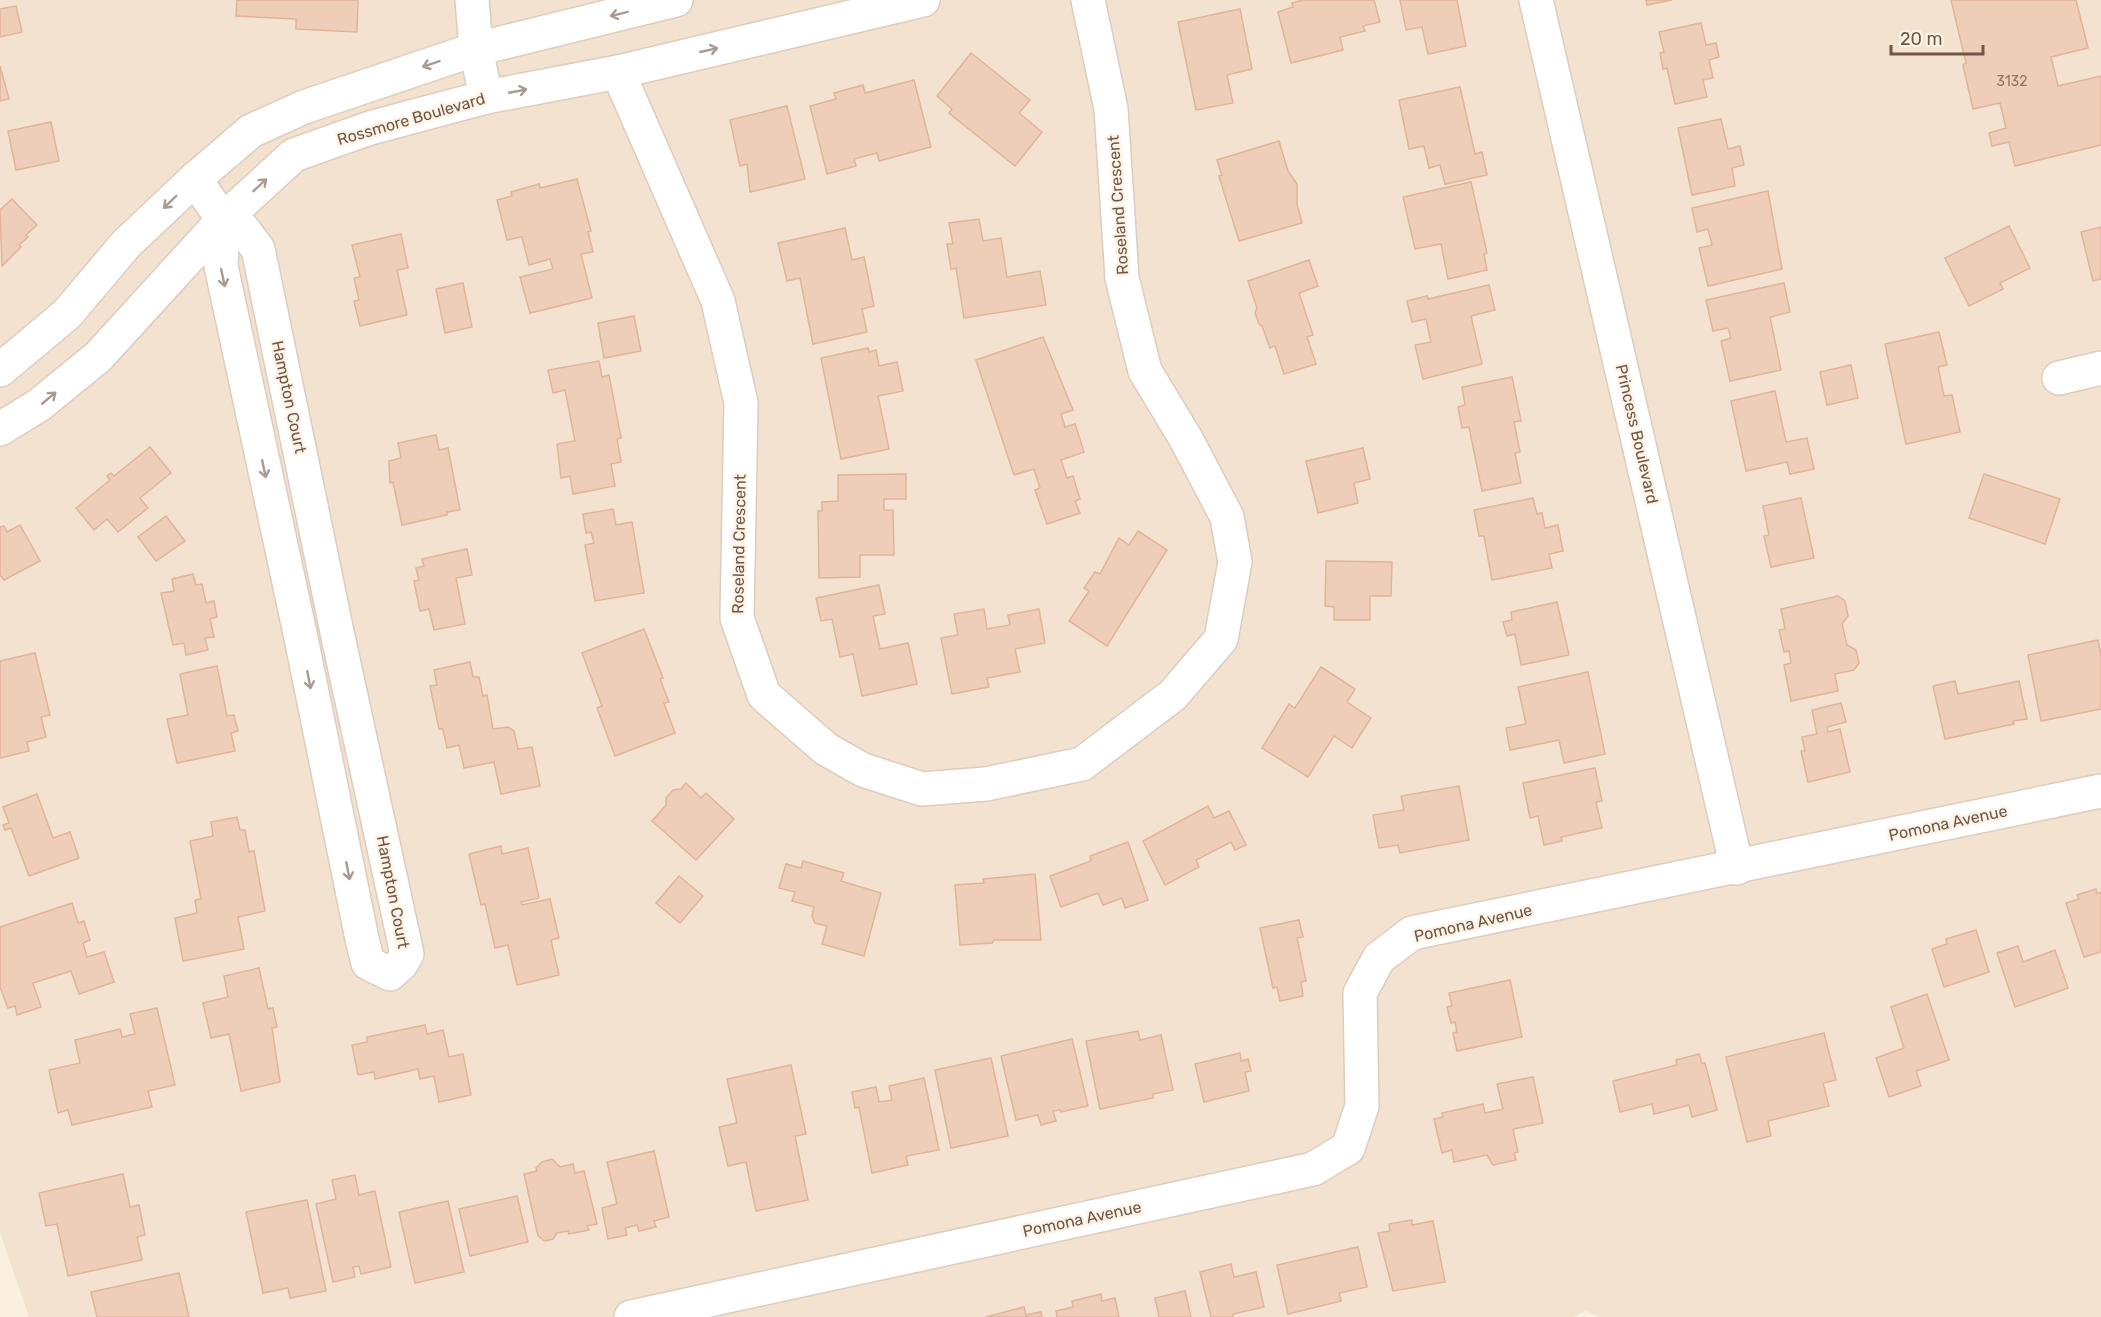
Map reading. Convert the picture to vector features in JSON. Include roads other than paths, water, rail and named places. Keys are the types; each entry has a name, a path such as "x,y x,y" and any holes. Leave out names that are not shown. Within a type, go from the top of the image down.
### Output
{"street":[{"path":"472,0 476,49 486,97"},
{"path":"0,370 67,314 126,244 195,179 251,131 304,107 476,49 676,0"},
{"name":"Rossmore Boulevard","path":"0,429 39,405 98,357 223,220 294,155 370,128 486,97 618,72 923,0"},
{"name":"Roseland Crescent","path":"618,72 718,301 741,403 737,618 764,695 826,748 863,770 922,789 986,784 1082,764 1173,695 1221,639 1235,562 1227,517 1186,439 1145,371 1122,278 1111,109 1088,0"},
{"name":"Princess Boulevard","path":"1536,0 1737,868"},
{"name":"Hampton Court","path":"195,179 223,220 242,228 258,249 337,632 407,954 401,964 390,974 368,963 362,939 301,638 221,266 223,220"},
{"path":"2059,378 2101,368"},
{"path":"292,600 329,591"},
{"path":"301,638 337,632"},
{"name":"Pomona Avenue","path":"631,1317 663,1314 1313,1169 1348,1148 1362,1107 1360,993 1379,958 1413,933 1737,868 2101,791"}]}
